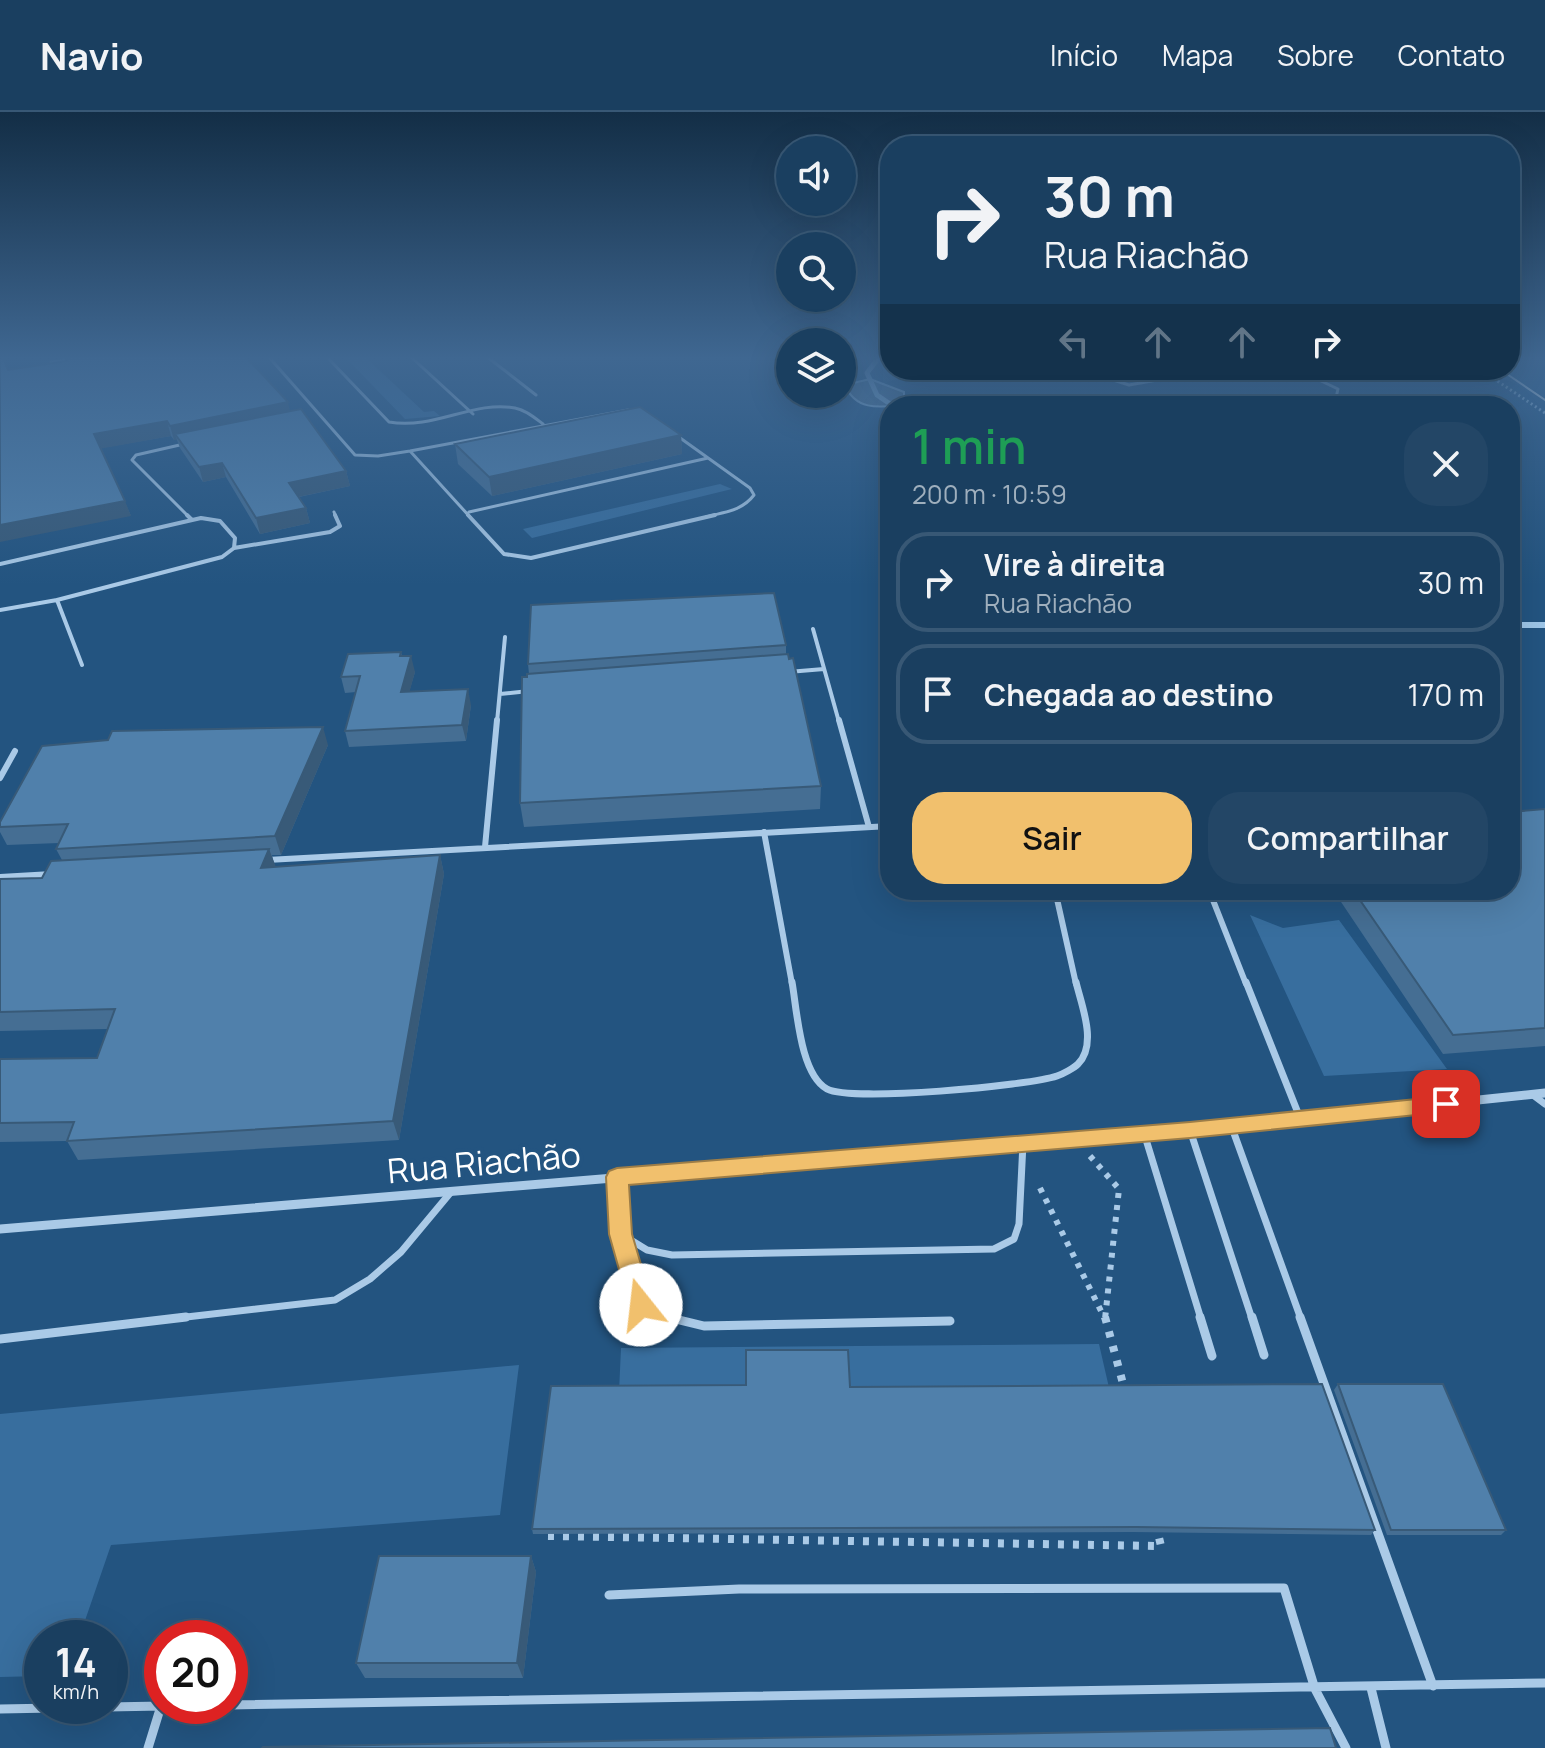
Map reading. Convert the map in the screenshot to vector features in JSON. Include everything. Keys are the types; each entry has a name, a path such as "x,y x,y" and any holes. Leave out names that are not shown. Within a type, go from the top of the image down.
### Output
{"street":[{"name":"Rua Riachão","path":"0,1229 1190,1130 1539,1094"}],"lane":[{"path":"335,432 355,455 378,456 502,432"},
{"path":"410,451 469,512 504,554 531,558 735,510 748,503 754,495 750,488 673,432"},
{"path":"192,520 132,460 136,455 198,441"},
{"path":"469,512 708,458"},
{"path":"0,610 57,600 192,566 222,557 234,548 330,532 340,526 334,512"},
{"path":"0,564 209,518 220,521 235,538 234,548"},
{"path":"57,600 82,665"},
{"path":"813,629 869,827"},
{"path":"485,847 505,637"},
{"path":"778,673 824,669"},
{"path":"500,694 531,691"},
{"path":"0,778 15,751"},
{"path":"255,861 880,826"},
{"path":"764,832 808,1068 827,1089 860,1095 949,1091 1057,1076 1078,1064 1086,1052 1087,1030 1057,900"},
{"path":"0,877 56,873"},
{"path":"1213,900 1300,1118"},
{"path":"1539,1094 1545,1104"},
{"path":"1231,1125 1433,1686"},
{"path":"1190,1130 1264,1355"},
{"path":"1144,1133 1212,1356"},
{"path":"621,1234 647,1250 672,1255 994,1249 1014,1239 1019,1224 1023,1143"},
{"path":"617,1177 621,1234 641,1305 670,1319 704,1326 950,1321"},
{"path":"0,1339 335,1300 370,1279 401,1252 451,1192"},
{"path":"609,1595 739,1589 1102,1591 1284,1588 1315,1689 1346,1748"},
{"path":"248,1705 1545,1683"},
{"path":"1371,1688 1386,1748"},
{"path":"0,1709 144,1706"},
{"path":"148,1748 155,1724"}],"path":[{"path":"1086,1153 1119,1189 1105,1319"},
{"path":"1040,1184 1041,1194 1063,1231 1105,1319 1129,1407"},
{"path":"548,1536 1161,1546 1154,1515"}],"shaded area":[{"path":"720,484 732,489 532,538 523,529"},
{"path":"1250,915 1283,928 1339,920 1447,1069 1324,1076"},
{"path":"1099,1344 1110,1392 619,1392 621,1348"},
{"path":"519,1365 500,1515 111,1545 85,1620 24,1620 24,1676 0,1677 0,1414"}],"building":[{"path":"0,432 103,432 94,434 125,501 0,525"},
{"path":"318,432 346,471 289,483 306,508 256,518 222,463 199,467 175,434"},
{"path":"513,432 677,432 681,435 489,477 455,444"},
{"path":"774,593 786,645 528,664 531,605"},
{"path":"401,652 400,656 411,656 401,692 468,689 462,725 345,731 360,676 341,677 348,654"},
{"path":"788,654 789,659 793,658 821,786 520,803 522,677 527,677 527,674"},
{"path":"323,727 275,836 56,849 68,824 0,827 42,746 108,740 112,731"},
{"path":"1545,809 1545,1028 1453,1035 1360,900 1520,900 1520,811"},
{"path":"269,849 261,868 440,855 393,1121 67,1141 74,1122 0,1123 0,1059 97,1058 115,1009 0,1012 0,879 42,878 51,861"},
{"path":"746,1350 848,1350 850,1387 1322,1384 1375,1530 1136,1527 532,1529 551,1386 746,1385"},
{"path":"1338,1384 1443,1384 1506,1530 1391,1530"},
{"path":"379,1556 531,1556 517,1663 356,1663"},
{"path":"1330,1728 1336,1748 262,1748 263,1747"}],"waterway":[{"path":"1520,625 1545,625"}],"route":[{"path":"641,1305 621,1234 617,1177 1190,1130 1446,1104"}]}
